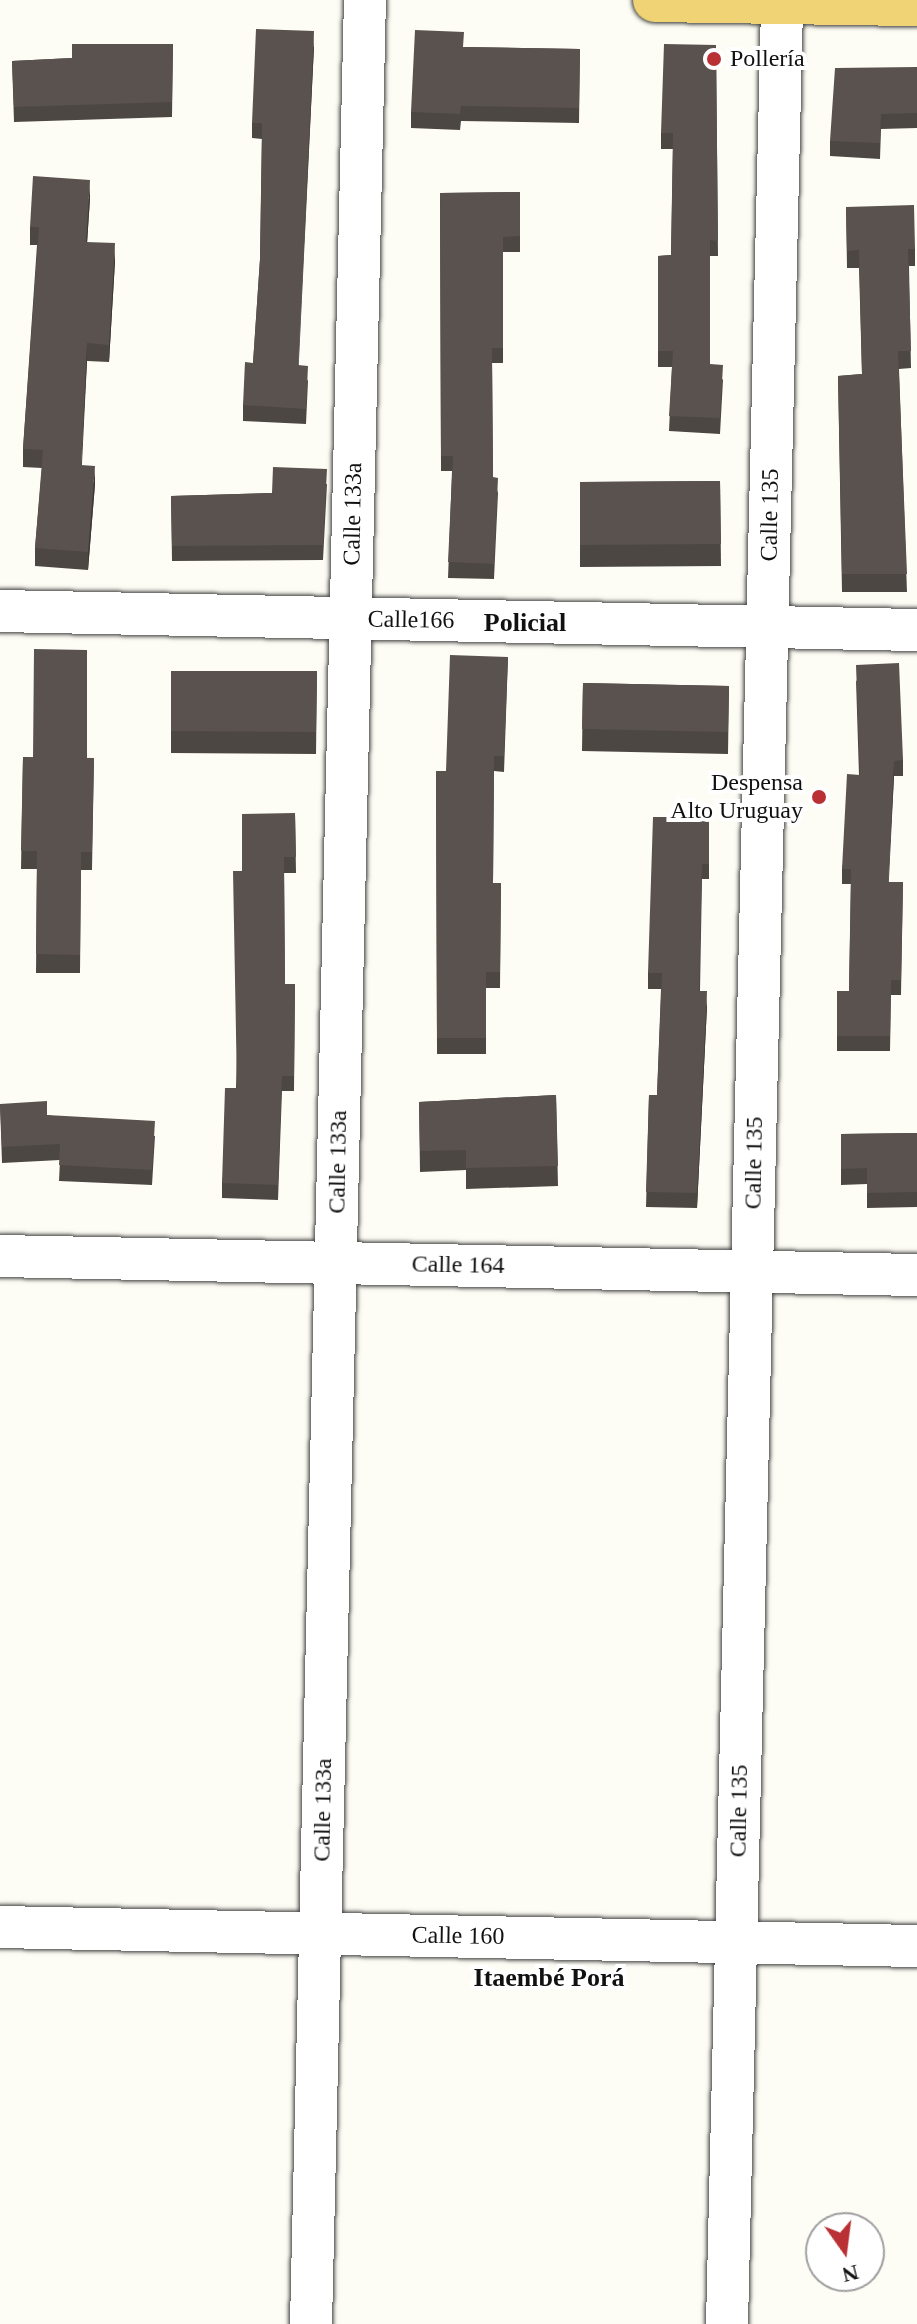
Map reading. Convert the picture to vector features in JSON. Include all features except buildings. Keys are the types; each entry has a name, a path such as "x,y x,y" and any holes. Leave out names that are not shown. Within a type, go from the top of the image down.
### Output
{"main road":[{"path":"655,0 917,4"}],"street":[{"name":"Calle 133a","path":"311,2324 365,0"},
{"name":"Calle 135","path":"727,2324 782,2"},
{"name":"Calle166","path":"0,611 917,630"},
{"name":"Calle 164","path":"0,1256 917,1275"},
{"name":"Calle 160","path":"0,1927 917,1946"}],"place":[{"name":"Pollería","path":"714,59"},
{"name":"Despensa Alto Uruguay","path":"819,797"}],"district":[{"name":"Policial","path":"525,623"},
{"name":"Itaembé Porá","path":"549,1978"}]}
